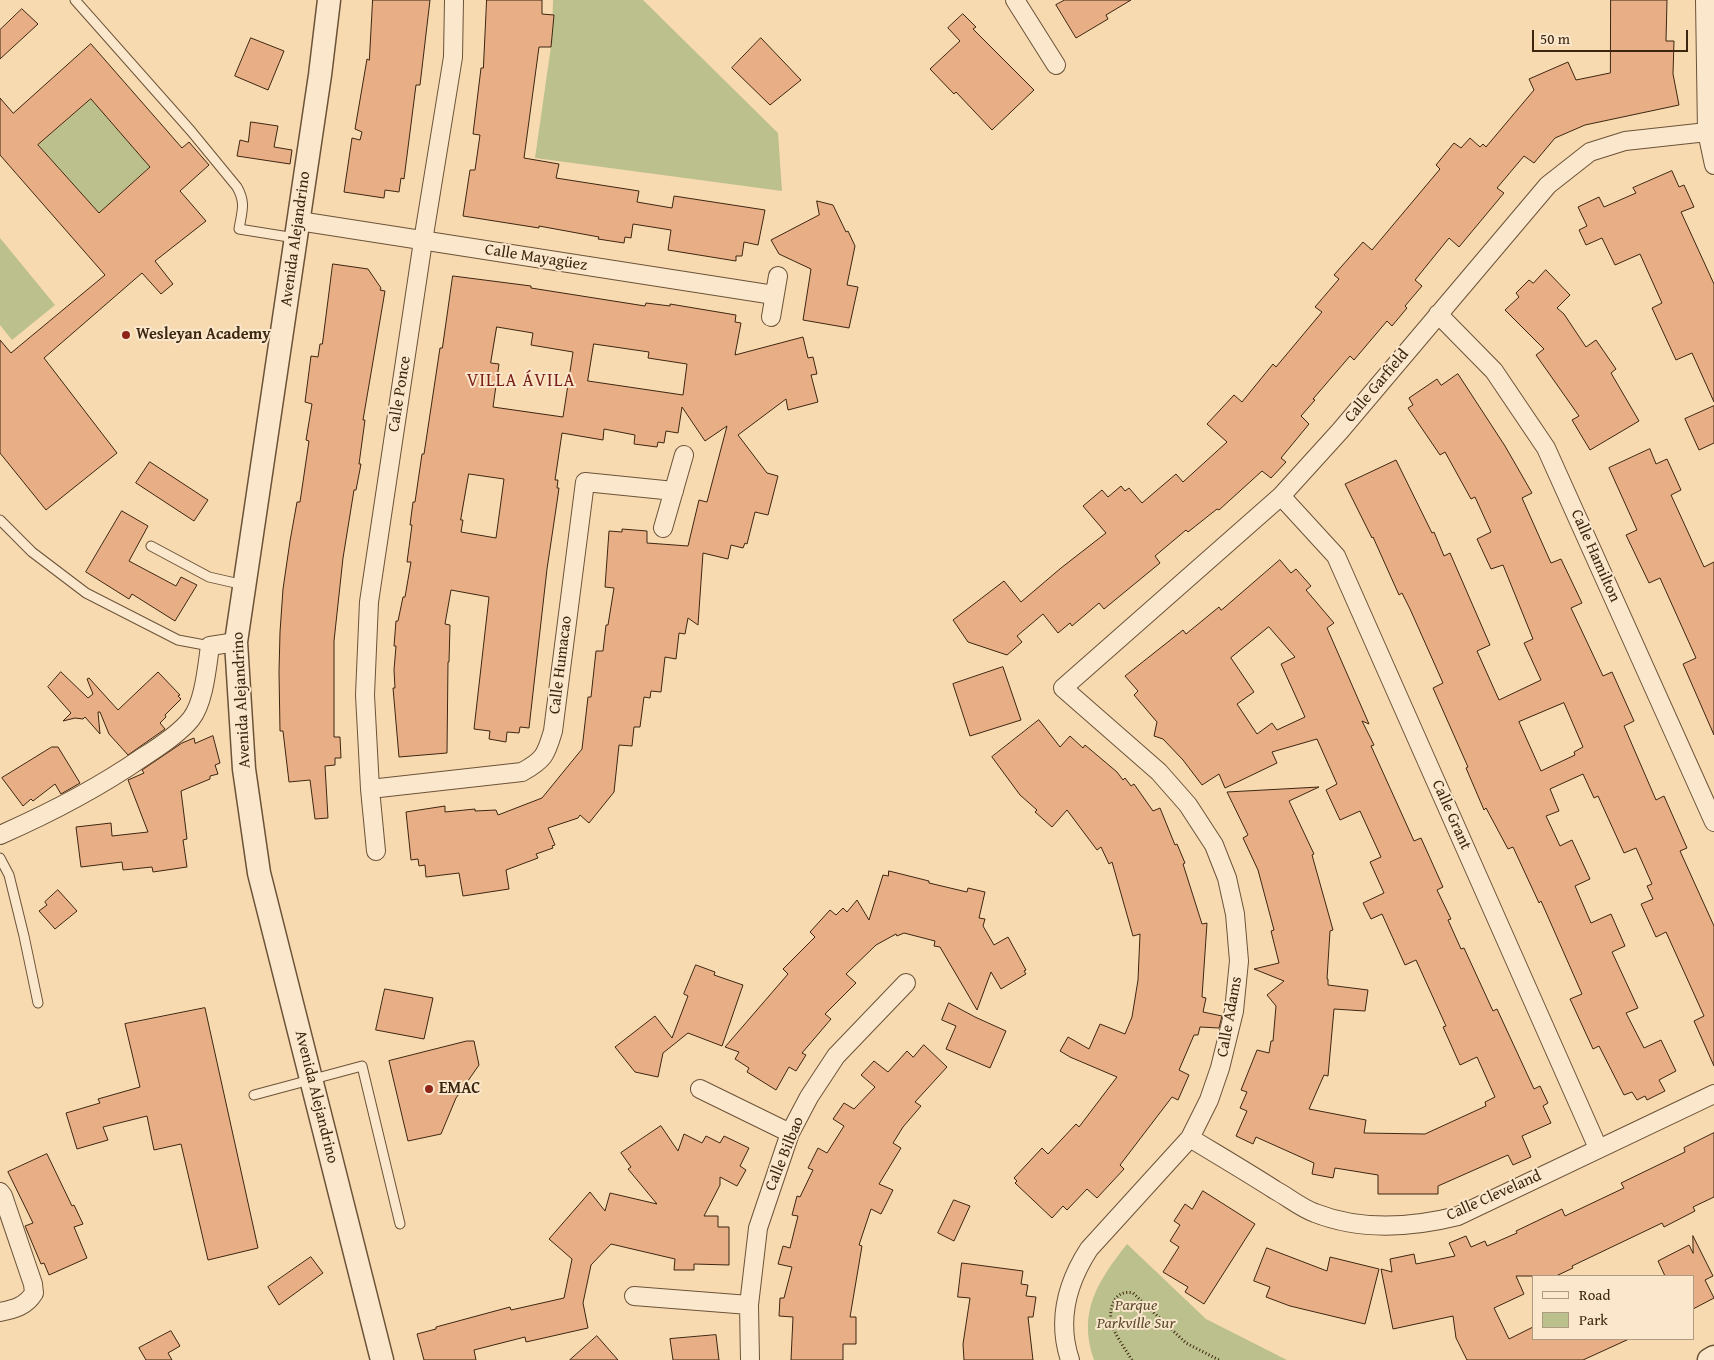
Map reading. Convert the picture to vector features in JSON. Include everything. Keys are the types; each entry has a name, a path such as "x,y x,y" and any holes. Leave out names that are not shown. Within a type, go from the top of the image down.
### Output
{"street":[{"name":"Avenida Alejandrino","path":"329,0 298,230 236,642 244,769 259,873 382,1360"},
{"name":"Calle Ponce","path":"376,851 370,789 365,695 369,602 423,240 453,57 454,0"},
{"path":"1015,0 1056,65"},
{"path":"1704,0 1707,132 1714,165"},
{"name":"Calle Garfield","path":"1063,688 1281,496 1340,430 1548,185 1590,152 1625,141 1707,132"},
{"name":"Calle Mayagüez","path":"298,230 423,240 774,295"},
{"path":"771,317 778,276"},
{"name":"Calle Hamilton","path":"1438,314 1494,371 1546,448 1714,822"},
{"path":"662,528 684,455"},
{"name":"Calle Humacao","path":"370,789 522,772 537,764 548,751 553,731 585,482 674,491"},
{"name":"Calle Grant","path":"1281,496 1336,556 1598,1148"},
{"path":"0,836 69,802 119,774 179,730 192,719 198,707 206,677 210,646 236,642"},
{"name":"Calle Adams","path":"1063,688 1159,772 1188,805 1214,845 1227,878 1235,914 1239,961 1234,1011 1220,1068 1212,1092 1190,1138 1089,1249 1078,1267 1068,1293 1064,1319 1064,1343 1070,1360"},
{"name":"Calle Bilbao","path":"750,1360 749,1305 758,1228 790,1133 809,1097 836,1056 906,983"},
{"path":"700,1089 790,1133"},
{"name":"Calle Cleveland","path":"1190,1138 1313,1213 1344,1221 1378,1226 1405,1226 1458,1216 1714,1094"},
{"path":"0,1192 33,1284 34,1293 18,1309 0,1312"},
{"path":"634,1296 749,1305"},
{"path":"1709,1360 1714,1357"}],"lane":[{"path":"75,0 178,116 237,187 242,196 243,205 239,229 298,230"},
{"path":"0,520 32,552 86,593 178,640 210,646"},
{"path":"151,546 209,578 244,585"},
{"path":"0,858 9,875 38,1003"},
{"path":"254,1095 311,1078 362,1066 400,1224"}],"path":[{"path":"1132,1360 1111,1321 1113,1305 1118,1294 1123,1292 1133,1293 1190,1346 1219,1360"}],"green space":[{"path":"553,0 643,0 778,133 782,191 535,158 552,39"},
{"path":"91,99 150,167 99,213 38,145"},
{"path":"0,238 55,305 12,340 0,325"},
{"name":"Parque Parkville Sur","path":"1127,1244 1206,1319 1287,1360 1094,1360 1089,1343 1089,1312 1099,1284"}],"building":[{"path":"373,0 430,0 420,85 416,85 404,179 401,178 399,192 385,190 384,198 344,192 352,138 360,140 362,132 355,129 367,59 369,60"},
{"path":"487,0 542,0 542,14 554,15 551,47 539,47 524,158 559,164 556,178 639,191 637,202 672,208 674,196 765,210 758,245 744,242 742,256 736,256 736,261 668,250 671,230 633,224 631,238 625,237 624,243 539,226 539,228 463,216 470,170 475,170 480,135 473,134 481,68 483,68"},
{"path":"1065,0 1131,0 1106,15 1108,19 1076,38 1056,5"},
{"path":"1611,0 1667,0 1666,41 1674,41 1673,74 1679,105 1585,125 1555,138 1534,163 1524,156 1497,188 1504,193 1459,247 1449,238 1415,280 1422,286 1405,306 1407,308 1392,326 1387,321 1354,360 1350,356 1313,399 1315,400 1301,416 1309,424 1281,458 1286,462 1271,478 1262,471 1219,510 1217,509 1188,532 1186,530 1155,556 1160,563 1104,609 1099,603 1072,626 1070,623 1058,633 1043,614 1017,636 1022,642 1007,655 968,642 953,620 1004,581 1021,602 1106,533 1083,506 1102,490 1108,497 1121,486 1125,491 1129,488 1142,503 1176,474 1183,482 1227,442 1207,424 1234,395 1242,402 1273,364 1276,367 1322,312 1315,307 1339,279 1334,275 1363,242 1372,250 1440,169 1436,165 1454,143 1461,148 1470,138 1480,147 1483,144 1486,147 1534,90 1529,79 1568,62 1576,80 1610,73"},
{"path":"22,9 38,24 0,59 0,30"},
{"path":"963,14 976,27 973,29 1034,90 992,130 956,92 954,94 930,69 960,41 948,28"},
{"path":"251,38 284,51 268,90 235,76"},
{"path":"761,38 801,80 770,105 732,68"},
{"path":"91,44 182,148 189,142 209,165 180,191 206,221 155,261 173,284 161,294 142,273 44,358 117,453 46,510 0,453 0,340 11,353 105,275 0,155 0,98 13,113","holes":["91,99 150,167 99,213 38,145"]},
{"path":"251,122 278,126 274,147 292,150 290,164 237,156 240,140 248,142"},
{"path":"1672,171 1679,187 1684,185 1694,207 1681,212 1714,284 1714,402 1692,353 1676,360 1652,308 1662,303 1640,254 1615,265 1602,238 1586,245 1579,230 1587,226 1578,207 1599,197 1604,207 1636,193 1633,188"},
{"path":"817,201 833,205 855,246 847,285 858,287 849,328 803,320 811,269 779,254 771,240 819,215"},
{"path":"333,264 368,269 381,288 380,290 385,291 363,420 365,420 359,464 361,464 356,490 354,490 343,558 334,641 334,737 340,737 341,758 335,758 335,765 325,766 328,818 315,819 310,780 289,782 283,731 280,731 280,632 283,589 290,541 297,502 300,502 309,441 306,440 312,404 305,402 311,356 318,357 320,344 322,344"},
{"path":"1546,270 1570,295 1557,308 1564,314 1586,347 1596,340 1616,369 1611,373 1639,421 1590,450 1572,420 1579,416 1536,355 1544,349 1505,310 1519,297 1516,293 1529,280 1533,283"},
{"path":"453,276 531,286 531,288 645,306 646,303 670,306 670,304 736,315 735,322 741,323 735,355 803,337 808,358 813,357 817,374 811,375 818,402 788,410 786,399 738,435 767,473 778,476 768,515 755,512 747,544 745,543 743,548 731,545 728,559 703,553 698,625 688,618 685,634 679,633 676,659 665,657 661,692 651,691 650,698 644,697 640,727 634,727 632,746 619,745 614,792 589,823 580,815 578,818 548,828 555,845 552,846 553,848 536,854 538,858 506,870 509,889 463,896 459,873 426,877 425,865 419,866 418,859 411,860 406,812 445,806 445,812 475,809 475,811 496,810 498,815 542,798 582,749 588,697 591,697 596,651 603,651 606,625 608,625 614,588 605,587 609,531 622,532 622,529 647,531 647,543 688,546 699,500 707,502 727,426 705,441 682,407 678,433 666,431 664,443 658,442 657,447 634,444 635,435 604,429 603,440 562,433 555,480 558,480 557,488 559,488 547,569 529,728 520,727 519,733 507,732 506,742 489,739 490,731 474,729 489,597 451,590 445,624 450,625 447,753 399,757 393,688 395,688 396,646 394,646 396,621 398,621 403,597 405,597 411,562 407,562 413,502 415,502 422,454 424,454 440,348 442,348","holes":["497,327 533,333 531,345 573,352 563,417 493,407 499,364 491,363","594,344 649,352 648,358 687,364 683,395 588,381","469,474 504,479 496,538 461,532 463,520 461,520"]},
{"path":"1458,374 1505,446 1532,493 1522,498 1551,563 1561,559 1582,603 1571,608 1603,676 1612,672 1634,721 1624,726 1656,800 1664,796 1687,848 1680,851 1714,926 1714,1066 1694,1021 1704,1016 1666,932 1656,937 1641,904 1653,899 1647,886 1652,884 1636,848 1624,853 1598,796 1594,798 1583,774 1550,789 1559,811 1546,816 1560,846 1572,840 1590,879 1575,886 1591,923 1611,914 1625,946 1612,952 1638,1008 1626,1013 1644,1048 1661,1040 1676,1071 1659,1080 1665,1091 1647,1100 1645,1096 1637,1100 1632,1092 1624,1095 1599,1046 1593,1049 1570,999 1582,994 1541,901 1539,903 1513,847 1508,849 1486,808 1484,810 1466,768 1468,767 1433,688 1443,683 1410,609 1402,593 1399,595 1373,537 1345,484 1396,460 1432,533 1434,532 1444,556 1450,553 1490,645 1477,651 1499,700 1541,680 1524,643 1533,639 1503,565 1491,569 1477,539 1491,532 1475,497 1471,499 1445,452 1440,455 1408,408 1413,405 1409,398 1437,379 1441,385","holes":["1564,703 1583,747 1574,752 1575,755 1541,771 1519,722"]},
{"path":"1714,406 1714,443 1699,450 1685,419"},
{"path":"1650,449 1656,464 1667,459 1681,490 1671,495 1704,567 1714,562 1714,735 1683,664 1696,658 1660,578 1649,583 1626,535 1637,530 1609,468"},
{"path":"150,462 208,500 194,521 136,483"},
{"path":"122,511 148,526 129,561 176,586 181,577 197,585 175,621 132,594 129,599 86,572"},
{"path":"1280,560 1291,573 1296,569 1311,586 1306,590 1334,623 1327,628 1369,724 1362,721 1374,745 1371,746 1414,841 1421,838 1443,887 1437,890 1451,919 1448,920 1461,949 1464,948 1493,1011 1497,1009 1534,1089 1540,1086 1548,1103 1543,1106 1551,1123 1522,1136 1531,1157 1513,1165 1508,1155 1438,1186 1438,1194 1378,1194 1378,1175 1335,1168 1333,1178 1312,1174 1314,1163 1256,1137 1253,1144 1236,1136 1247,1111 1240,1108 1247,1092 1241,1090 1257,1050 1269,1053 1271,1041 1273,1041 1276,1006 1267,995 1284,981 1254,969 1279,963 1271,931 1274,930 1258,870 1243,838 1248,835 1227,792 1319,787 1289,801 1314,854 1312,855 1333,930 1330,931 1328,985 1368,990 1365,1011 1334,1009 1328,1076 1324,1075 1309,1109 1366,1120 1364,1133 1425,1134 1486,1106 1485,1102 1495,1097 1477,1057 1460,1065 1443,1027 1446,1026 1416,960 1405,965 1382,914 1371,919 1363,903 1384,893 1370,862 1381,857 1360,811 1340,820 1326,790 1337,784 1317,739 1272,752 1277,763 1225,788 1219,774 1202,785 1183,760 1163,739 1154,736 1157,722 1134,695 1138,691 1125,676 1183,630 1186,634 1219,607 1221,610","holes":["1269,627 1295,657 1281,664 1305,717 1277,730 1272,723 1257,734 1237,704 1254,692 1231,658"]},
{"path":"1003,667 1021,720 970,736 953,684"},
{"path":"61,672 88,698 93,694 87,679 89,678 118,710 158,672 180,695 178,696 181,699 165,715 166,717 160,723 165,729 128,755 109,734 100,712 98,712 100,734 85,717 83,719 75,718 63,721 71,713 48,687"},
{"path":"1039,720 1060,747 1070,736 1083,748 1085,745 1117,772 1123,780 1125,778 1131,786 1134,784 1153,811 1160,808 1175,845 1177,844 1185,863 1183,864 1202,924 1207,923 1202,997 1206,998 1203,1012 1222,1016 1219,1028 1200,1027 1198,1035 1194,1035 1179,1070 1189,1075 1178,1100 1172,1097 1120,1165 1124,1169 1097,1198 1087,1189 1067,1210 1063,1206 1052,1218 1015,1183 1017,1181 1014,1178 1042,1148 1048,1154 1076,1124 1079,1127 1117,1077 1060,1051 1068,1037 1089,1049 1100,1024 1125,1034 1132,1017 1138,980 1140,934 1133,936 1112,862 1109,864 1101,847 1097,850 1067,810 1052,827 1020,795 992,757"},
{"path":"213,736 220,763 215,765 218,774 210,776 210,779 181,791 187,839 183,840 187,867 153,872 152,867 123,870 122,862 81,867 76,827 111,823 112,836 148,832 128,780 144,773 142,770 182,743 194,738 195,743"},
{"path":"52,747 58,747 80,783 61,794 55,784 33,801 31,799 23,806 2,778"},
{"path":"889,871 967,892 968,888 985,892 979,918 985,919 983,926 994,945 1008,937 1026,970 1024,971 1026,974 1001,989 991,972 977,1010 940,947 934,946 935,941 904,933 897,936 896,934 876,945 846,974 856,983 825,1014 831,1019 802,1053 806,1055 796,1071 789,1067 776,1090 747,1072 749,1068 735,1059 739,1052 725,1047 788,974 783,969 815,937 810,932 830,910 836,915 843,908 847,912 857,900 869,920 883,875 888,876"},
{"path":"58,890 77,911 55,929 39,911 47,905 45,902"},
{"path":"696,965 715,972 714,975 743,985 722,1046 688,1033 663,1053 658,1077 635,1072 615,1047 655,1016 672,1038 688,996 684,994"},
{"path":"385,989 433,998 424,1039 376,1030"},
{"path":"949,1003 1006,1031 990,1068 946,1049 956,1026 942,1020"},
{"path":"205,1008 258,1248 208,1260 181,1144 154,1150 147,1116 103,1127 108,1140 77,1149 66,1113 100,1103 98,1099 140,1087 125,1024"},
{"name":"EMAC","path":"467,1041 474,1041 479,1065 456,1098 441,1134 408,1141 389,1061"},
{"path":"924,1045 947,1067 915,1102 921,1106 903,1127 893,1143 901,1148 879,1184 893,1190 881,1214 871,1209 859,1245 862,1246 850,1317 856,1317 856,1344 843,1344 843,1360 791,1360 793,1317 779,1316 780,1298 784,1298 792,1267 778,1264 783,1246 790,1248 798,1216 792,1215 797,1196 800,1197 813,1170 808,1168 818,1148 827,1153 844,1126 833,1119 844,1103 854,1109 875,1087 861,1075 874,1061 888,1072 907,1051 913,1057"},
{"path":"661,1126 678,1151 684,1134 702,1143 706,1136 720,1143 724,1136 749,1148 740,1166 746,1170 737,1186 720,1177 720,1185 704,1216 718,1216 718,1227 729,1227 729,1265 694,1264 694,1270 674,1270 675,1259 611,1244 591,1265 583,1303 588,1328 526,1342 525,1337 474,1350 476,1360 424,1360 417,1334 510,1307 511,1310 564,1298 572,1259 549,1239 590,1192 605,1211 610,1193 657,1204 628,1169 631,1167 621,1153"},
{"path":"1714,1133 1714,1197 1693,1207 1695,1211 1664,1227 1662,1223 1572,1266 1573,1268 1558,1275 1516,1276 1524,1294 1494,1308 1509,1339 1532,1328 1532,1340 1627,1340 1583,1360 1467,1360 1456,1338 1453,1316 1393,1329 1381,1269 1392,1272 1390,1259 1414,1254 1416,1264 1455,1256 1449,1243 1466,1236 1471,1247 1485,1241 1487,1246 1517,1233 1516,1231 1562,1209 1565,1216 1624,1188 1621,1183 1685,1152 1684,1148"},
{"path":"47,1154 72,1206 74,1205 83,1224 74,1227 87,1258 49,1275 44,1263 41,1264 25,1226 33,1223 8,1172"},
{"path":"1203,1191 1255,1224 1204,1304 1185,1292 1188,1287 1163,1272 1179,1247 1170,1241 1180,1225 1174,1221 1185,1204 1192,1209"},
{"path":"954,1200 970,1206 954,1241 938,1233"},
{"path":"1693,1236 1713,1276 1705,1280 1714,1298 1694,1308 1694,1275 1665,1275 1658,1261 1689,1245 1693,1253"},
{"path":"1267,1248 1327,1271 1330,1257 1379,1269 1365,1324 1290,1306 1266,1297 1270,1287 1254,1281"},
{"path":"311,1257 323,1273 279,1305 268,1287"},
{"path":"962,1263 1023,1271 1021,1284 1028,1285 1026,1296 1036,1297 1033,1317 1028,1317 1033,1360 964,1360 963,1344 970,1298 958,1297"},
{"path":"171,1331 180,1346 168,1353 172,1360 146,1360 139,1348"},
{"path":"716,1335 719,1360 673,1360 670,1339"},
{"path":"597,1336 618,1360 570,1360"}],"place":[{"name":"Wesleyan Academy","path":"126,335"},
{"name":"EMAC","path":"429,1089"}],"district":[{"name":"VILLA ÁVILA","path":"521,381"}]}
